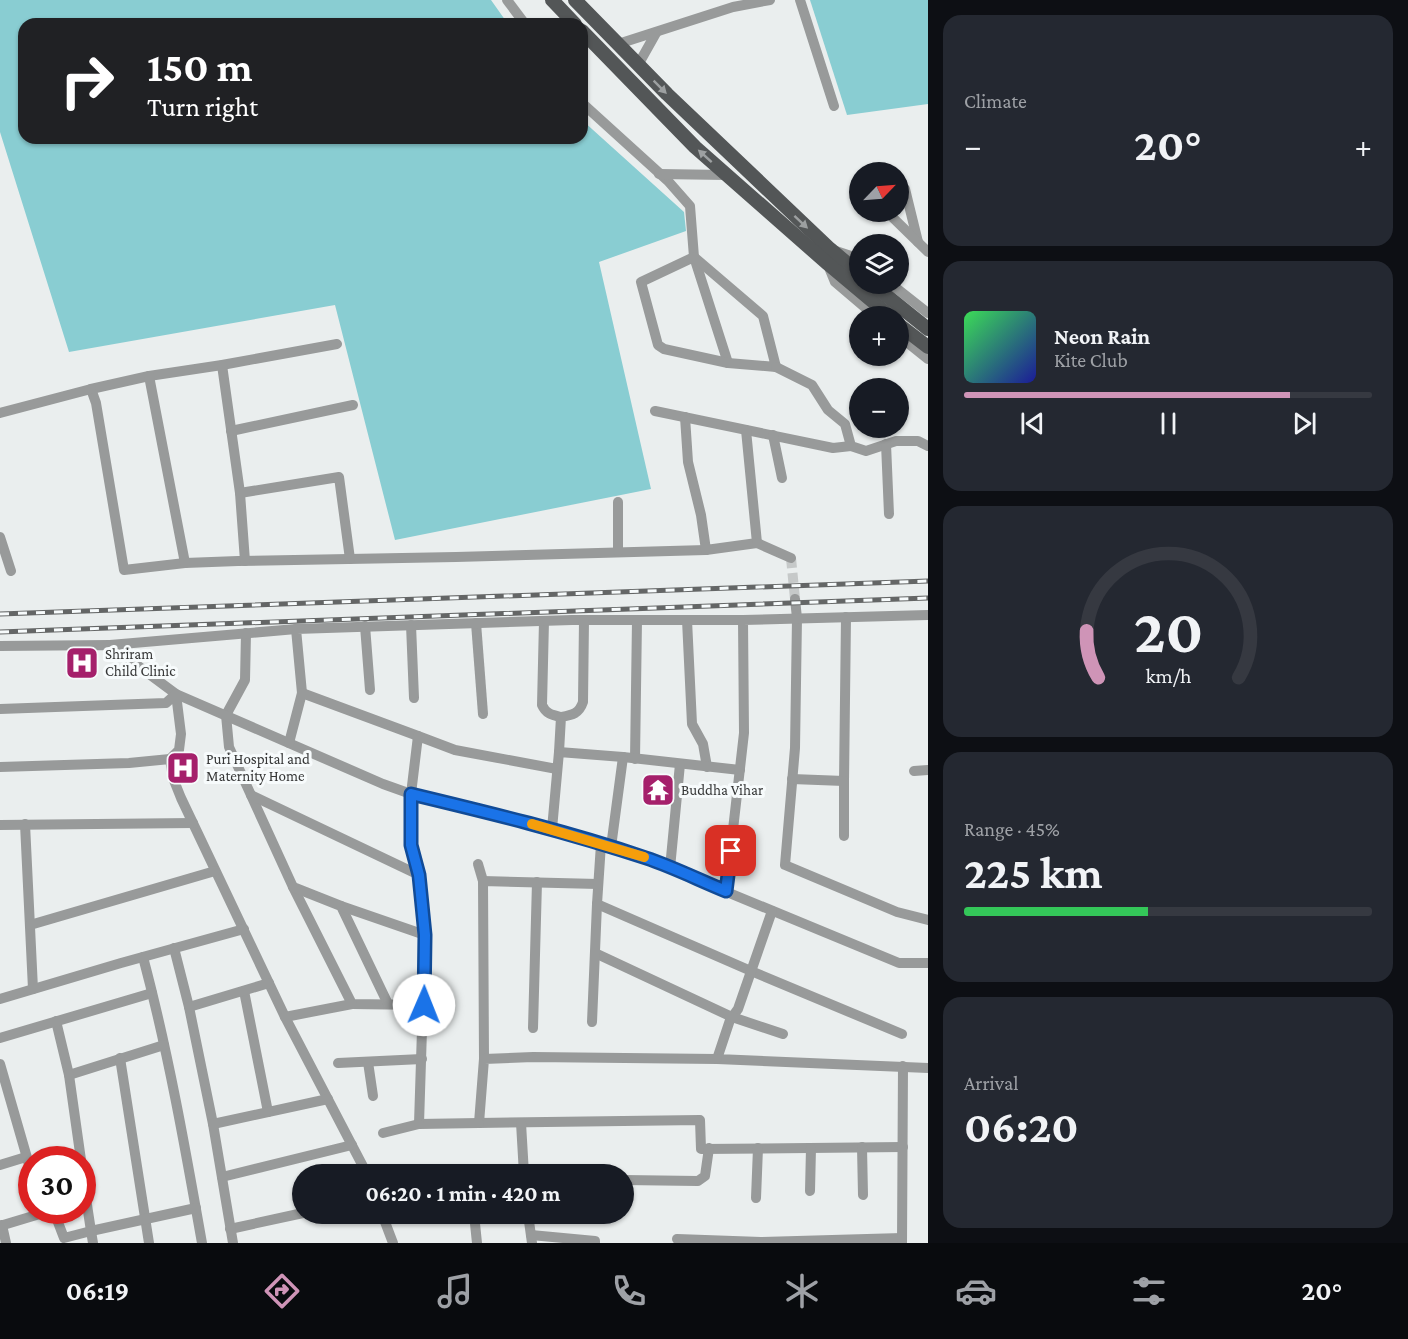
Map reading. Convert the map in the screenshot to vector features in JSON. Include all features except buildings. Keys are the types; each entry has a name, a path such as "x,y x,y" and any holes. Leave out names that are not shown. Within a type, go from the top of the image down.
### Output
{"main road":[{"path":"552,0 569,18"},
{"path":"574,0 684,110 830,249 849,259"},
{"path":"588,37 695,147 828,264 849,275"},
{"path":"869,294 881,306"},
{"path":"884,294 928,329"},
{"path":"909,332 928,347"}],"street":[{"path":"507,0 520,18"},
{"path":"618,44 656,33 732,3 770,0"},
{"path":"800,0 834,106"},
{"path":"638,65 656,33"},
{"path":"588,109 690,206 694,256 728,363"},
{"path":"659,174 726,175"},
{"path":"909,205 918,242"},
{"path":"897,222 928,252"},
{"path":"694,256 641,282 658,345 664,350 728,363 776,367 812,385 828,410 844,424 851,446"},
{"path":"694,256 763,316 776,367"},
{"path":"828,264 835,282 863,306"},
{"path":"903,294 928,314"},
{"path":"0,413 91,388 149,376 337,344"},
{"path":"909,344 928,359"},
{"path":"222,365 240,493 245,561"},
{"path":"149,376 185,563"},
{"path":"91,388 96,403 124,570 185,563 706,550 758,543 791,558"},
{"path":"231,431 353,405"},
{"path":"655,411 833,448 851,446 866,450 896,441 918,441 928,446"},
{"path":"685,417 688,462 701,515 706,550"},
{"path":"746,430 758,543"},
{"path":"773,435 782,478"},
{"path":"886,444 889,514"},
{"path":"240,493 339,477 350,559"},
{"path":"618,502 618,552"},
{"path":"0,537 11,571"},
{"path":"795,599 797,618 795,748 785,865 897,912 928,920"},
{"path":"0,646 110,645 296,628 584,620 743,620 928,615"},
{"path":"844,836 846,617"},
{"path":"544,621 542,705 549,714 561,717 577,713 583,702 584,620"},
{"path":"592,1022 598,884 629,758 637,620"},
{"path":"687,620 692,724 703,744 707,767"},
{"path":"726,891 744,733 743,620"},
{"path":"476,623 483,714"},
{"path":"411,625 414,698"},
{"path":"365,626 370,690"},
{"path":"289,743 302,693 296,628"},
{"path":"246,633 245,680 225,715 229,747 293,887 351,1004"},
{"path":"110,645 176,694 383,784 411,794 552,829 647,859 899,963 928,963"},
{"path":"302,693 455,750 557,769"},
{"path":"0,710 166,703 176,694"},
{"path":"0,767 129,763 170,759 179,750 181,734 176,694"},
{"path":"552,829 561,717"},
{"path":"418,736 411,794 411,845 419,875 425,935 419,1124"},
{"path":"559,752 740,770"},
{"path":"170,759 173,778 215,871 285,1017 362,1164"},
{"path":"669,868 680,764"},
{"path":"914,771 928,770"},
{"path":"792,779 844,781"},
{"path":"251,795 419,875"},
{"path":"0,825 193,823"},
{"path":"25,824 33,989"},
{"path":"477,864 483,881 483,1059 479,1123"},
{"path":"30,924 215,871"},
{"path":"483,881 598,884"},
{"path":"533,1028 537,882"},
{"path":"293,887 425,935"},
{"path":"597,904 902,1034"},
{"path":"341,906 388,1004"},
{"path":"717,1059 730,1020 738,1009 772,910"},
{"path":"0,999 244,929"},
{"path":"174,948 189,1007 213,1124 233,1243"},
{"path":"595,953 732,1017 783,1034"},
{"path":"143,957 177,1101 202,1243"},
{"path":"189,1007 270,983"},
{"path":"244,991 268,1112"},
{"path":"0,1038 152,993"},
{"path":"285,1017 351,1004 424,1005"},
{"path":"56,1021 69,1075 79,1146"},
{"path":"69,1075 164,1045"},
{"path":"120,1058 149,1243"},
{"path":"338,1063 422,1059"},
{"path":"483,1059 717,1059 928,1068"},
{"path":"369,1062 373,1096"},
{"path":"0,1064 5,1099 22,1146"},
{"path":"677,1239 761,1242 902,1241 903,1066"},
{"path":"213,1124 328,1098"},
{"path":"383,1133 419,1124 700,1120 700,1149 903,1147"},
{"path":"521,1123 523,1164"},
{"path":"222,1177 352,1145"},
{"path":"862,1147 863,1195"},
{"path":"634,1180 698,1181 705,1176 709,1148"},
{"path":"756,1198 758,1148"},
{"path":"810,1191 811,1148"},
{"path":"0,1165 18,1159"},
{"path":"59,1224 65,1240 91,1231 196,1208"},
{"path":"230,1229 292,1216"},
{"path":"6,1243 1,1225 18,1220"},
{"path":"90,1224 93,1243"},
{"path":"386,1224 393,1243"},
{"path":"475,1224 477,1243"},
{"path":"529,1224 531,1239 595,1241 595,1243"}],"shaded area":[{"path":"0,0 491,0 504,18 18,18 18,144 588,144 588,125 684,212 686,231 599,262 651,489 395,540 335,305 69,352 0,132"},
{"path":"810,0 928,0 928,104 847,115"}],"tunnel":[{"path":"791,558 795,599"}],"railway":[{"path":"0,614 928,581"},
{"path":"0,632 928,598"}],"slow traffic":[{"path":"532,824 644,857"}],"place":[{"name":"Shriram Child Clinic","path":"82,663"},
{"name":"Puri Hospital and Maternity Home","path":"183,768"},
{"name":"Buddha Vihar","path":"658,790"}],"route":[{"path":"424,1005 424,909 419,875 411,845 411,794 562,832 647,859 726,891 731,851"}]}
